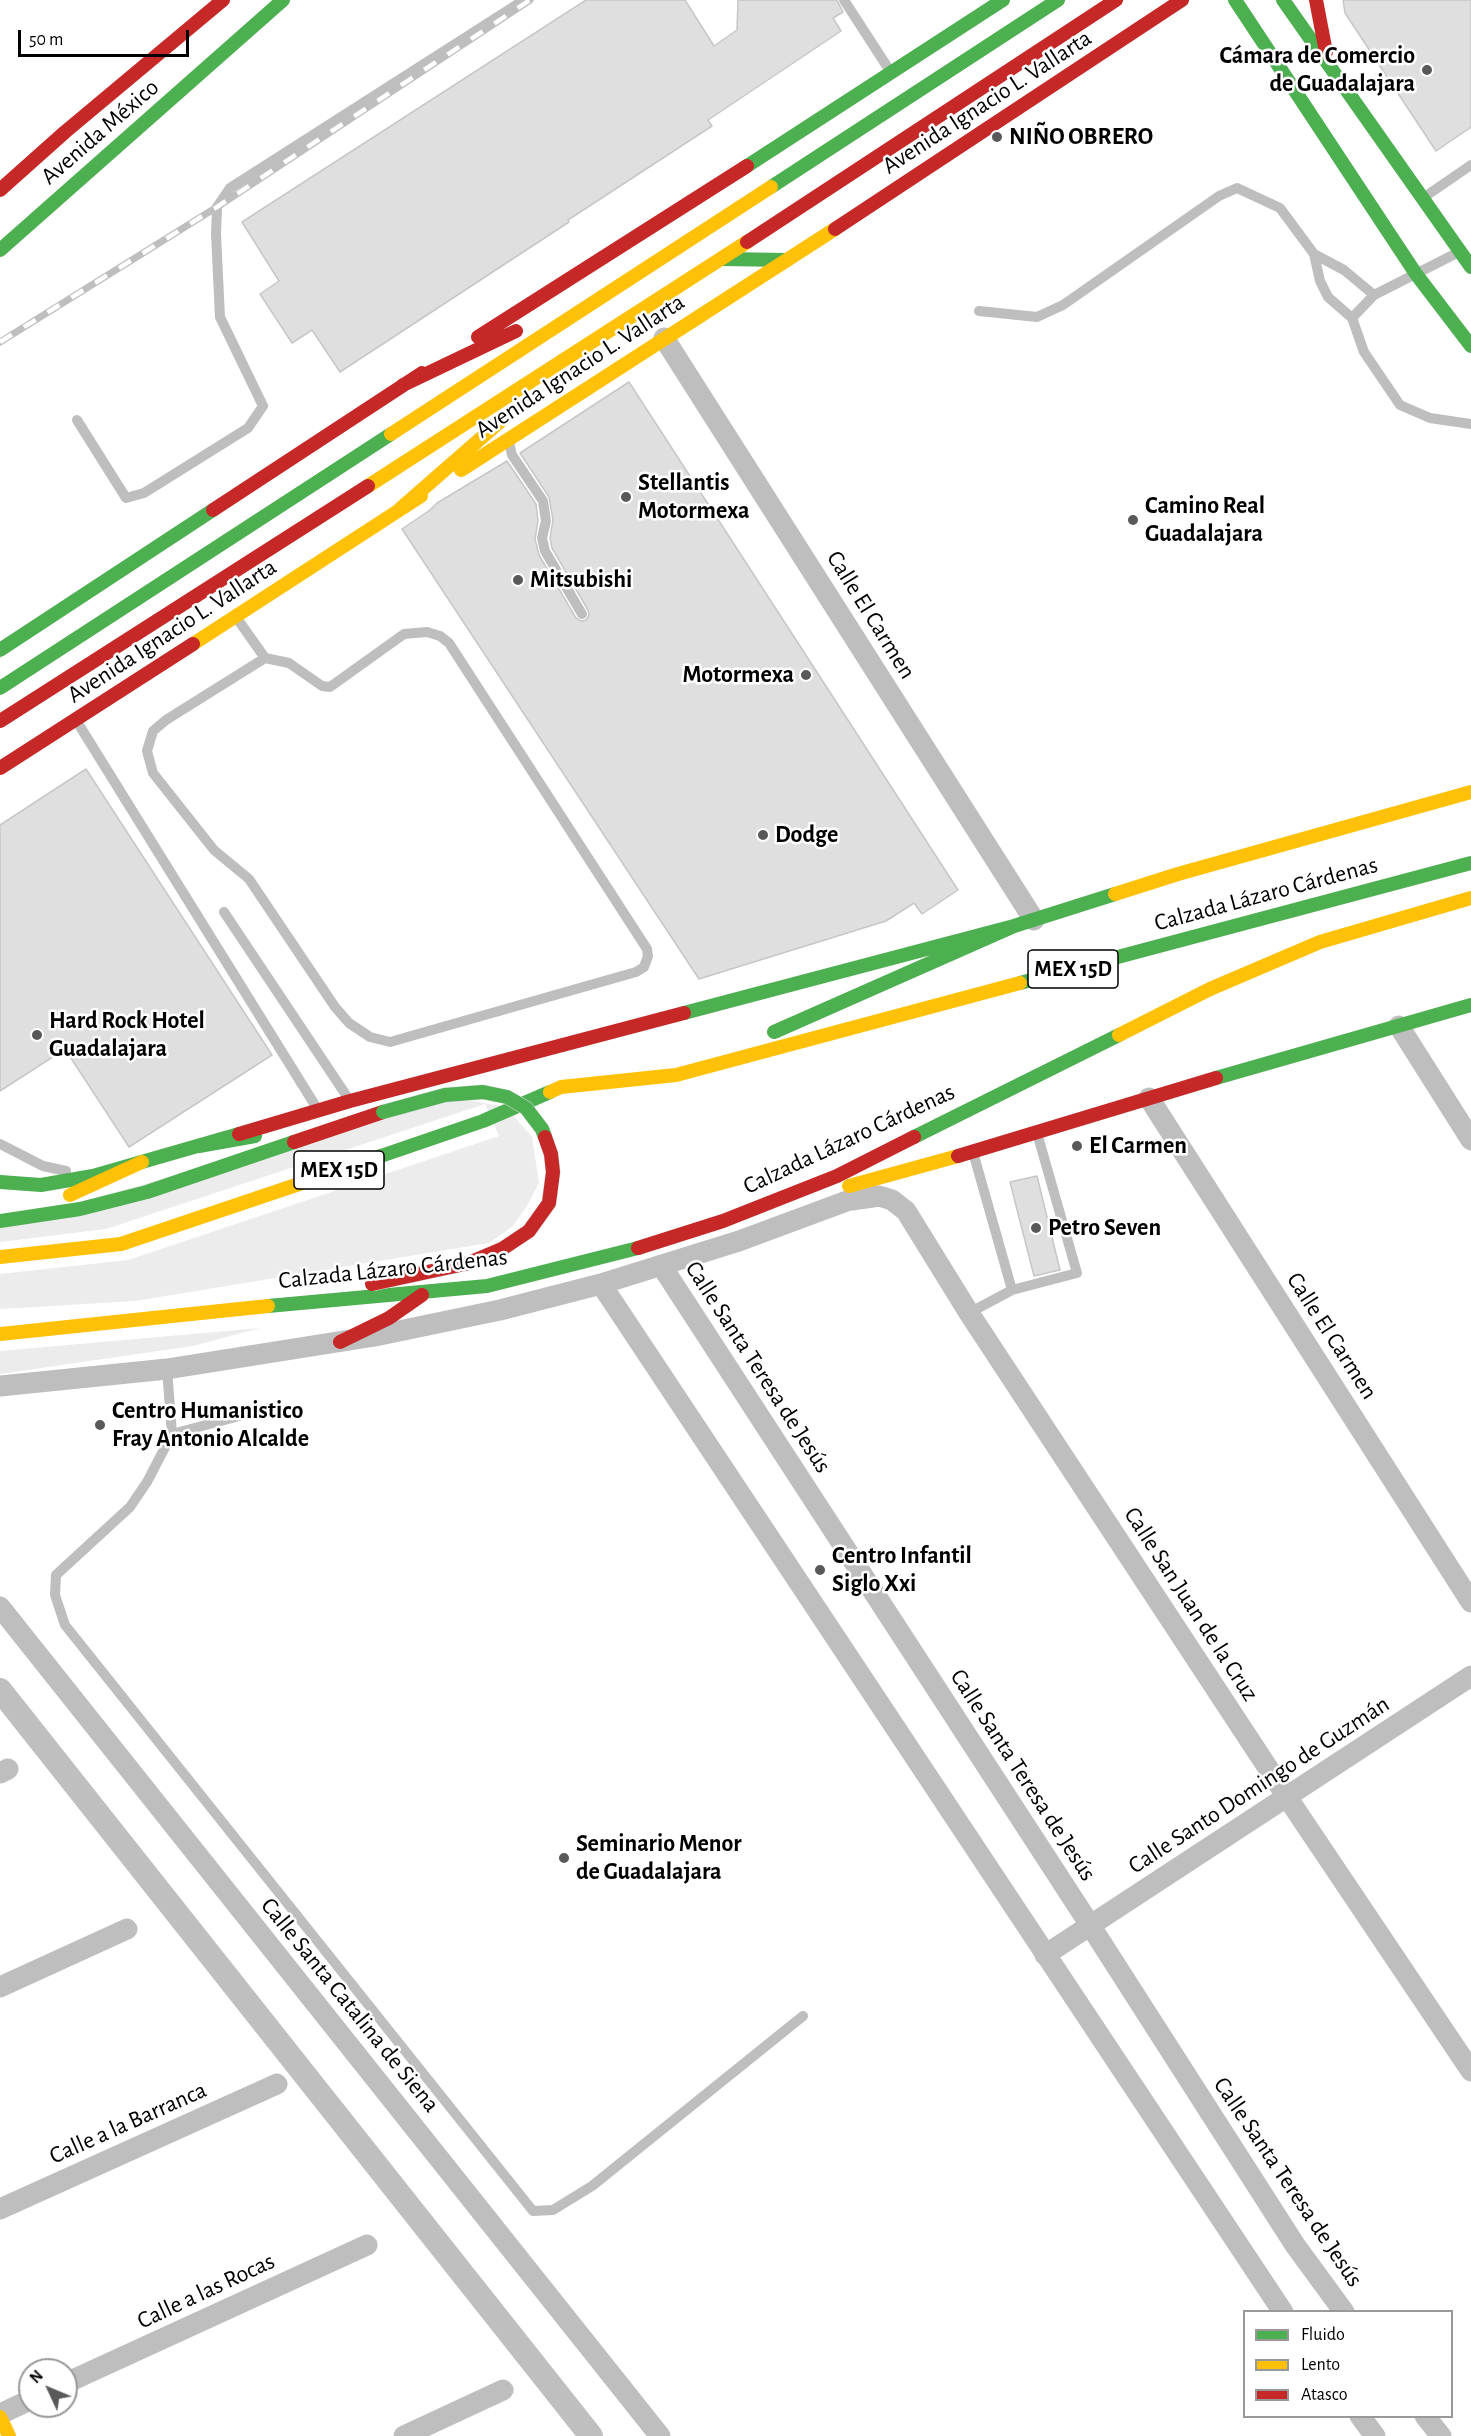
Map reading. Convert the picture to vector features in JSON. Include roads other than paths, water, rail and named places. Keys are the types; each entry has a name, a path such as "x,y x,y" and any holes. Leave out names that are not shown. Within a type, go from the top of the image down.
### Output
{"main road":[{"name":"Avenida México","path":"0,190 65,132 223,0"},
{"name":"Avenida México","path":"0,249 94,169 283,0"},
{"path":"94,169 244,47 297,0"},
{"path":"0,650 402,385 892,74 1003,0"},
{"name":"Avenida Ignacio L. Vallarta","path":"0,688 1058,0"},
{"name":"Avenida Ignacio L. Vallarta","path":"0,721 722,260 924,124 1116,0"},
{"name":"Avenida Ignacio L. Vallarta","path":"0,768 787,260 1182,0"},
{"path":"1235,0 1416,274 1471,346"},
{"path":"1283,0 1471,267"},
{"path":"1316,0 1330,66"},
{"path":"65,132 143,49"},
{"path":"722,260 787,260"},
{"path":"402,385 632,277"},
{"path":"400,509 583,349"},
{"name":"Calzada Lázaro Cárdenas","path":"1014,926 1178,874 1471,792"},
{"name":"Calzada Lázaro Cárdenas","path":"0,1257 121,1244 483,1120 561,1087 676,1075 1471,863"},
{"name":"Calzada Lázaro Cárdenas","path":"0,1335 268,1306 487,1286 618,1254 723,1221 837,1176 1210,988 1320,942 1471,898"},
{"path":"676,1075 1014,926"},
{"path":"0,1182 41,1185 93,1176 350,1101 1014,926"},
{"path":"723,1221 965,1154 1471,1005"},
{"path":"0,1220 80,1209 147,1192 383,1112 445,1095 483,1092 507,1097 526,1108 542,1129 551,1154 553,1172 549,1203 530,1231 502,1249 469,1263 268,1306"},
{"path":"200,1146 383,1112"},
{"path":"0,1220 80,1191 142,1162"},
{"path":"340,1342 389,1318 426,1293"},
{"path":"0,2415 9,2436"}],"street":[{"name":"Calle El Carmen","path":"664,338 1035,920"},
{"path":"1399,1026 1471,1140"},
{"name":"Calle El Carmen","path":"1149,1098 1471,1602"},
{"path":"0,1386 166,1369 340,1342 500,1310 601,1284 739,1241 852,1200 965,1154"},
{"name":"Calle San Juan de la Cruz","path":"852,1200 879,1196 892,1200 906,1211 969,1313 1287,1797 1471,2071"},
{"name":"Calle Santa Teresa de Jesús","path":"661,1265 1295,2245 1343,2310"},
{"path":"601,1284 1282,2310"},
{"name":"Calle Santa Catalina de Siena","path":"0,1607 660,2436"},
{"name":"Calle Santo Domingo de Guzmán","path":"1045,1955 1471,1676"},
{"path":"0,1987 127,1929"},
{"name":"Calle a la Barranca","path":"0,2209 277,2084"},
{"name":"Calle a las Rocas","path":"78,2377 367,2245"},
{"path":"404,2436 503,2390"},
{"path":"0,2415 18,2406"},
{"path":"1362,2418 1376,2436"},
{"path":"1427,2418 1441,2436"}],"lane":[{"path":"77,420 126,498 144,493 248,428 262,406 220,317 217,207 230,188 524,0"},
{"path":"844,0 892,74"},
{"path":"1423,199 1471,165"},
{"path":"980,312 1037,317 1063,304 1219,196 1237,188 1280,208 1314,254 1320,281 1328,297 1352,318 1364,352 1400,405 1430,418 1471,424"},
{"path":"1352,318 1374,295 1460,252"},
{"path":"1314,254 1344,270 1374,295"},
{"path":"508,439 512,455 543,501 546,521 542,538 545,551 582,614"},
{"path":"236,616 265,658 289,663 322,686 330,687 404,634 427,632 440,636 448,643 647,949 648,956 644,966 636,972 390,1042 370,1036 349,1023 335,1006 249,879 214,850 153,773 147,751 153,731 166,720 265,658"},
{"path":"75,720 318,1110"},
{"path":"224,912 350,1101"},
{"path":"969,1313 1012,1290 1077,1273 1037,1131"},
{"path":"0,1144 43,1166 93,1176"},
{"path":"965,1154 1012,1290"},
{"path":"166,1369 172,1434 147,1482 130,1507 56,1575 54,1595 65,1625 533,2211 553,2210 592,2186 803,2016"},
{"path":"172,1434 277,1406"}],"waterway":[{"path":"0,1690 591,2436"}],"railway":[{"path":"0,342 217,207 530,0"}],"place":[{"name":"Cámara de Comercio de Guadalajara","path":"1427,70"},
{"name":"NIÑO OBRERO","path":"997,137"},
{"name":"Stellantis Motormexa","path":"626,497"},
{"name":"Camino Real Guadalajara","path":"1133,520"},
{"name":"Mitsubishi","path":"518,580"},
{"name":"Motormexa","path":"806,675"},
{"name":"Dodge","path":"763,835"},
{"name":"Hard Rock Hotel Guadalajara","path":"37,1035"},
{"name":"El Carmen","path":"1077,1146"},
{"name":"Petro Seven","path":"1036,1228"},
{"name":"Centro Humanistico Fray Antonio Alcalde","path":"100,1425"},
{"name":"Centro Infantil Siglo Xxi","path":"820,1570"},
{"name":"Seminario Menor de Guadalajara","path":"564,1858"}]}
